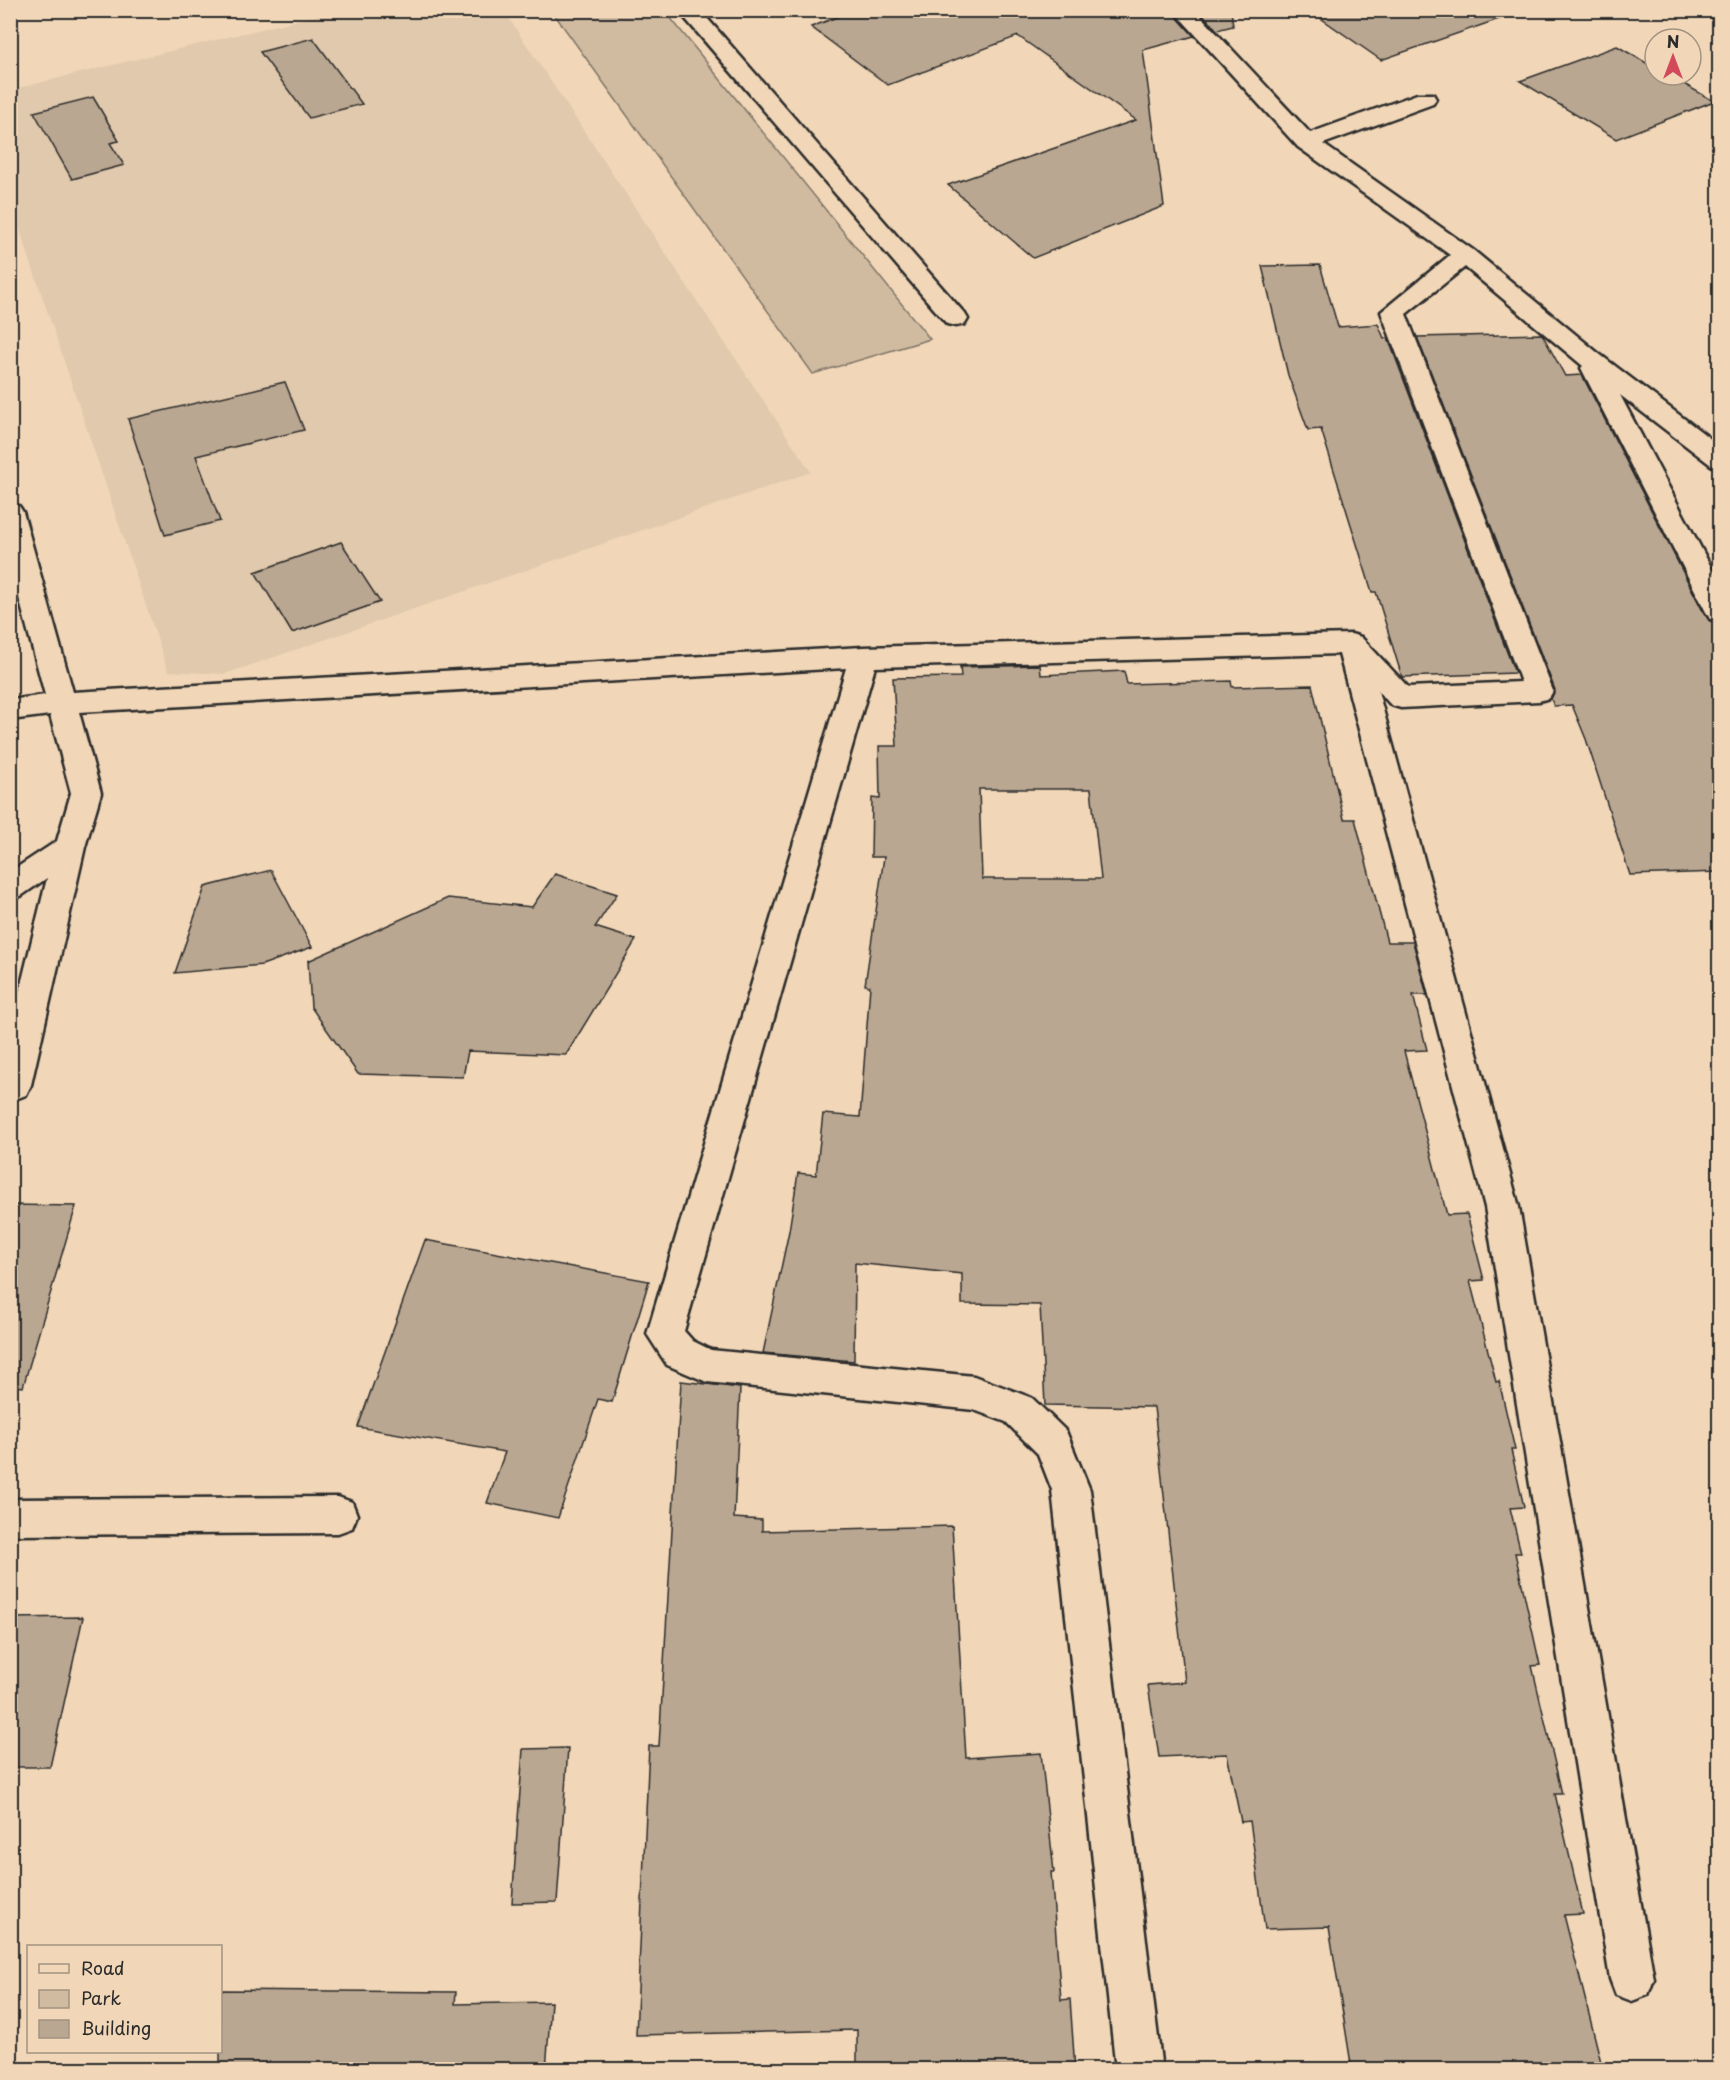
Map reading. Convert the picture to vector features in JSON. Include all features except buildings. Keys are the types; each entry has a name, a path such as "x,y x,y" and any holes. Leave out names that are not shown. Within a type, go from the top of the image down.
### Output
{"street":[{"path":"688,10 956,319"},
{"path":"1183,10 1306,142 1465,255 1589,358 1719,459"},
{"path":"1306,142 1425,99"},
{"path":"10,710 61,704 863,657 1351,644 1401,698 1539,691 1393,312 1465,255"},
{"path":"1589,358 1719,612"},
{"path":"10,512 86,793 70,847 14,1085 10,1088"},
{"path":"1351,644 1502,1207 1632,1979"},
{"path":"863,657 665,1334 680,1353 707,1366 974,1393 1019,1410 1053,1443 1071,1490 1139,2070"},
{"path":"10,888 70,847"},
{"path":"10,1517 338,1515"}],"shaded area":[{"path":"335,11 504,11 811,472 225,674 168,671 11,203 10,90"}],"green space":[{"path":"552,11 665,11 930,339 813,374"}]}
